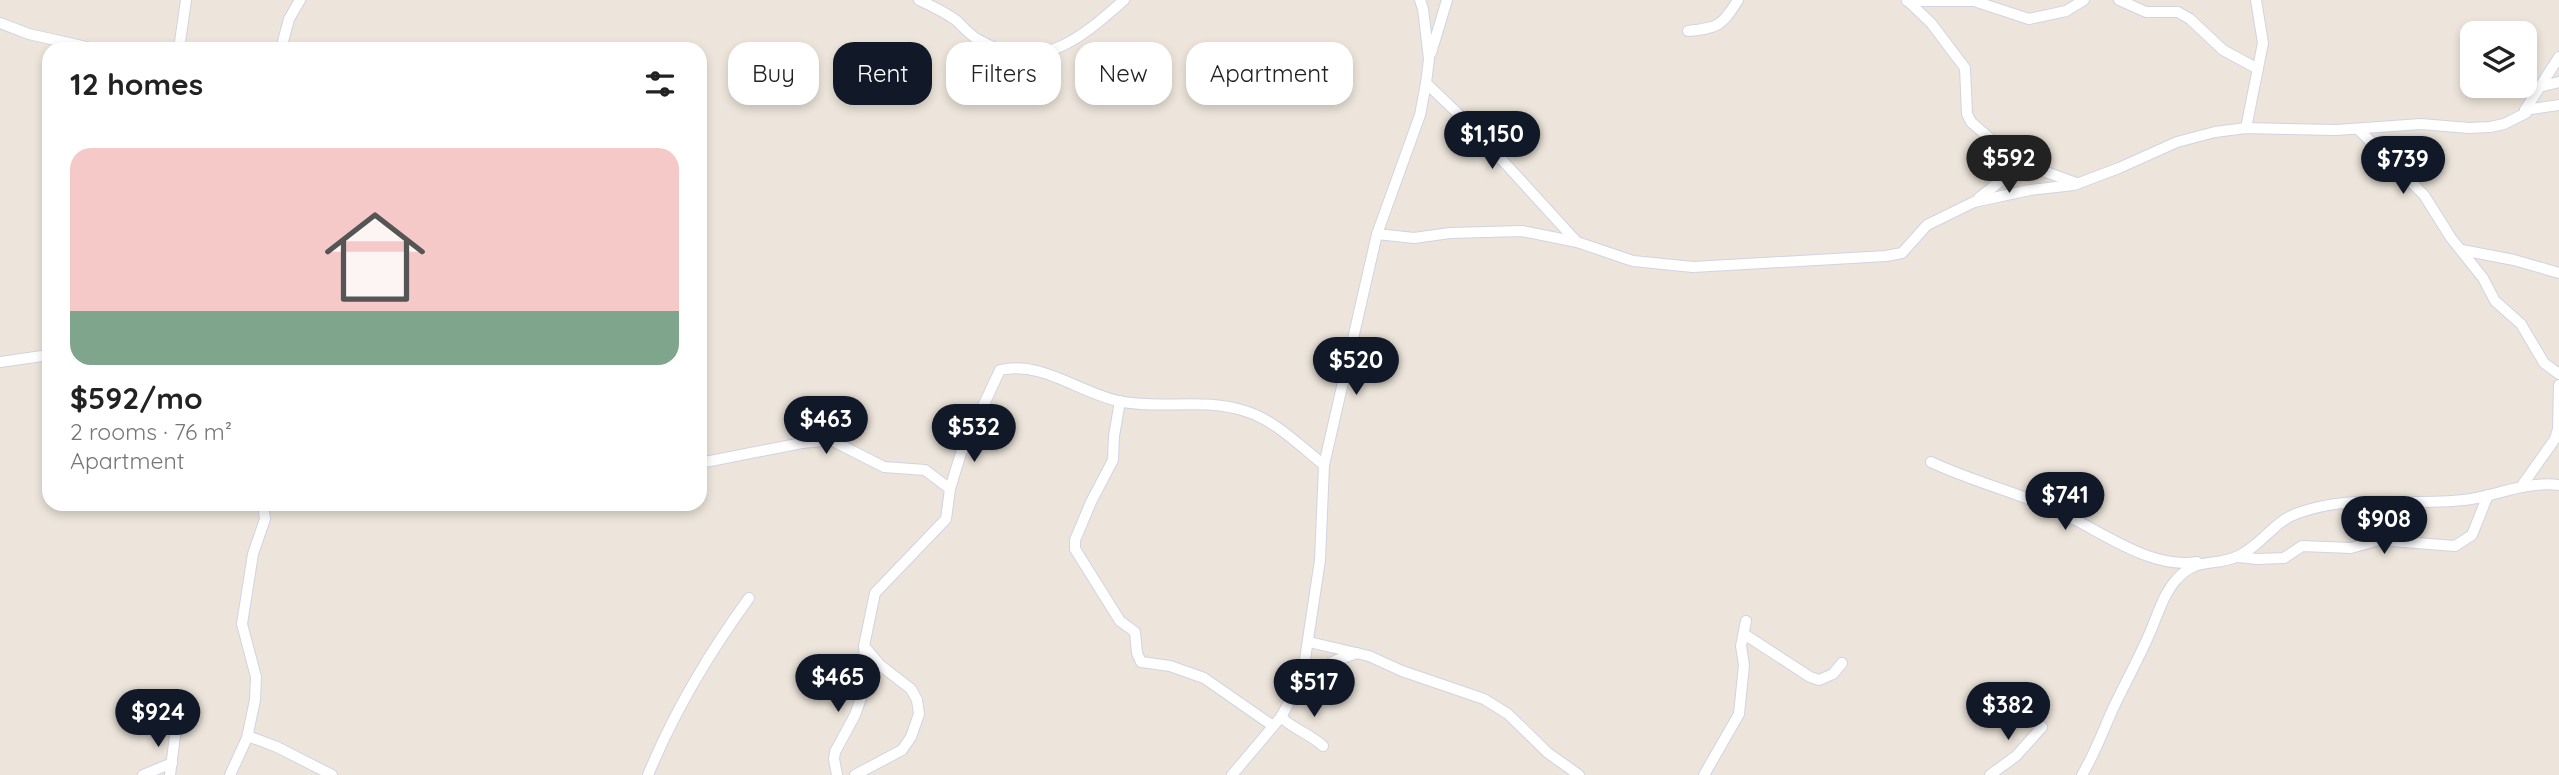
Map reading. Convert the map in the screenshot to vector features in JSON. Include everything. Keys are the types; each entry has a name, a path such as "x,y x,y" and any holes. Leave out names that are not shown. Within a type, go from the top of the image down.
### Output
{"street":[{"path":"180,42 186,0"},
{"path":"283,42 289,19 300,0"},
{"path":"919,0 944,12 975,38 994,47 1036,54 1051,51 1089,31 1124,0"},
{"path":"1420,0 1429,59"},
{"path":"1232,775 1277,721 1302,679 1320,560 1324,465 1377,234 1420,115 1429,59 1447,0"},
{"path":"1688,31 1709,29 1721,24 1738,0"},
{"path":"1905,1 1974,1 2029,19 2066,10 2084,0"},
{"path":"2119,0 2146,12 2178,12 2190,19 2223,50 2258,69"},
{"path":"2246,128 2263,43 2256,0"},
{"path":"1905,1 1931,23 1965,68 1968,118 2017,161 2078,184"},
{"path":"0,23 29,34 64,42"},
{"path":"1974,202 2006,194 2078,184 2177,142 2215,132 2246,128 2358,129 2421,124 2469,128 2504,124 2526,113 2525,110 2559,57"},
{"path":"2539,87 2559,82"},
{"path":"1426,83 1471,126 1577,242"},
{"path":"2525,110 2559,106"},
{"path":"2358,129 2424,195 2451,238 2483,278 2495,300 2521,324 2544,363 2559,374"},
{"path":"1377,234 1414,238 1483,231 1522,231 1577,242 1633,261 1693,267 1886,256 1902,253 1927,225 1974,202 2003,180 2017,161"},
{"path":"2462,250 2514,260 2559,273"},
{"path":"0,362 42,356"},
{"path":"837,775 835,752 855,715 867,681 864,646 875,593 946,519 950,489 961,453 1000,370 1026,370 1046,374 1120,401 1165,406 1214,404 1245,411 1279,429 1324,465"},
{"path":"2521,487 2558,429 2559,385"},
{"path":"1120,401 1113,460 1083,519 1075,540 1075,549 1120,621 1135,632 1137,653 1141,662 1170,666 1203,678 1277,721 1313,737 1323,746"},
{"path":"707,462 831,440 884,467 925,470 950,489"},
{"path":"1931,462 1962,477 2056,510 2150,558 2178,564 2207,563"},
{"path":"2238,557 2288,517 2318,506 2376,500 2458,500 2534,484 2559,485"},
{"path":"2082,775 2138,659 2162,602 2175,581 2196,564 2238,557 2284,558 2302,547 2351,548 2379,540 2455,546 2472,535 2488,495"},
{"path":"230,775 248,736 255,700 256,677 248,651 243,619 253,554 264,519 263,511"},
{"path":"648,775 705,663 749,598"},
{"path":"1704,775 1739,714 1744,669 1741,646 1746,621"},
{"path":"1744,634 1810,677 1819,680 1833,674 1842,663"},
{"path":"1309,642 1357,653 1495,705 1523,726 1554,757 1579,775"},
{"path":"855,775 902,750 911,737 919,714 917,700 911,689 880,665 864,646"},
{"path":"1302,679 1337,660 1357,653"},
{"path":"1990,775 2016,756 2042,727"},
{"path":"142,775 171,769 176,728"},
{"path":"248,736 277,747 332,775"},
{"path":"236,761 239,775"}]}
